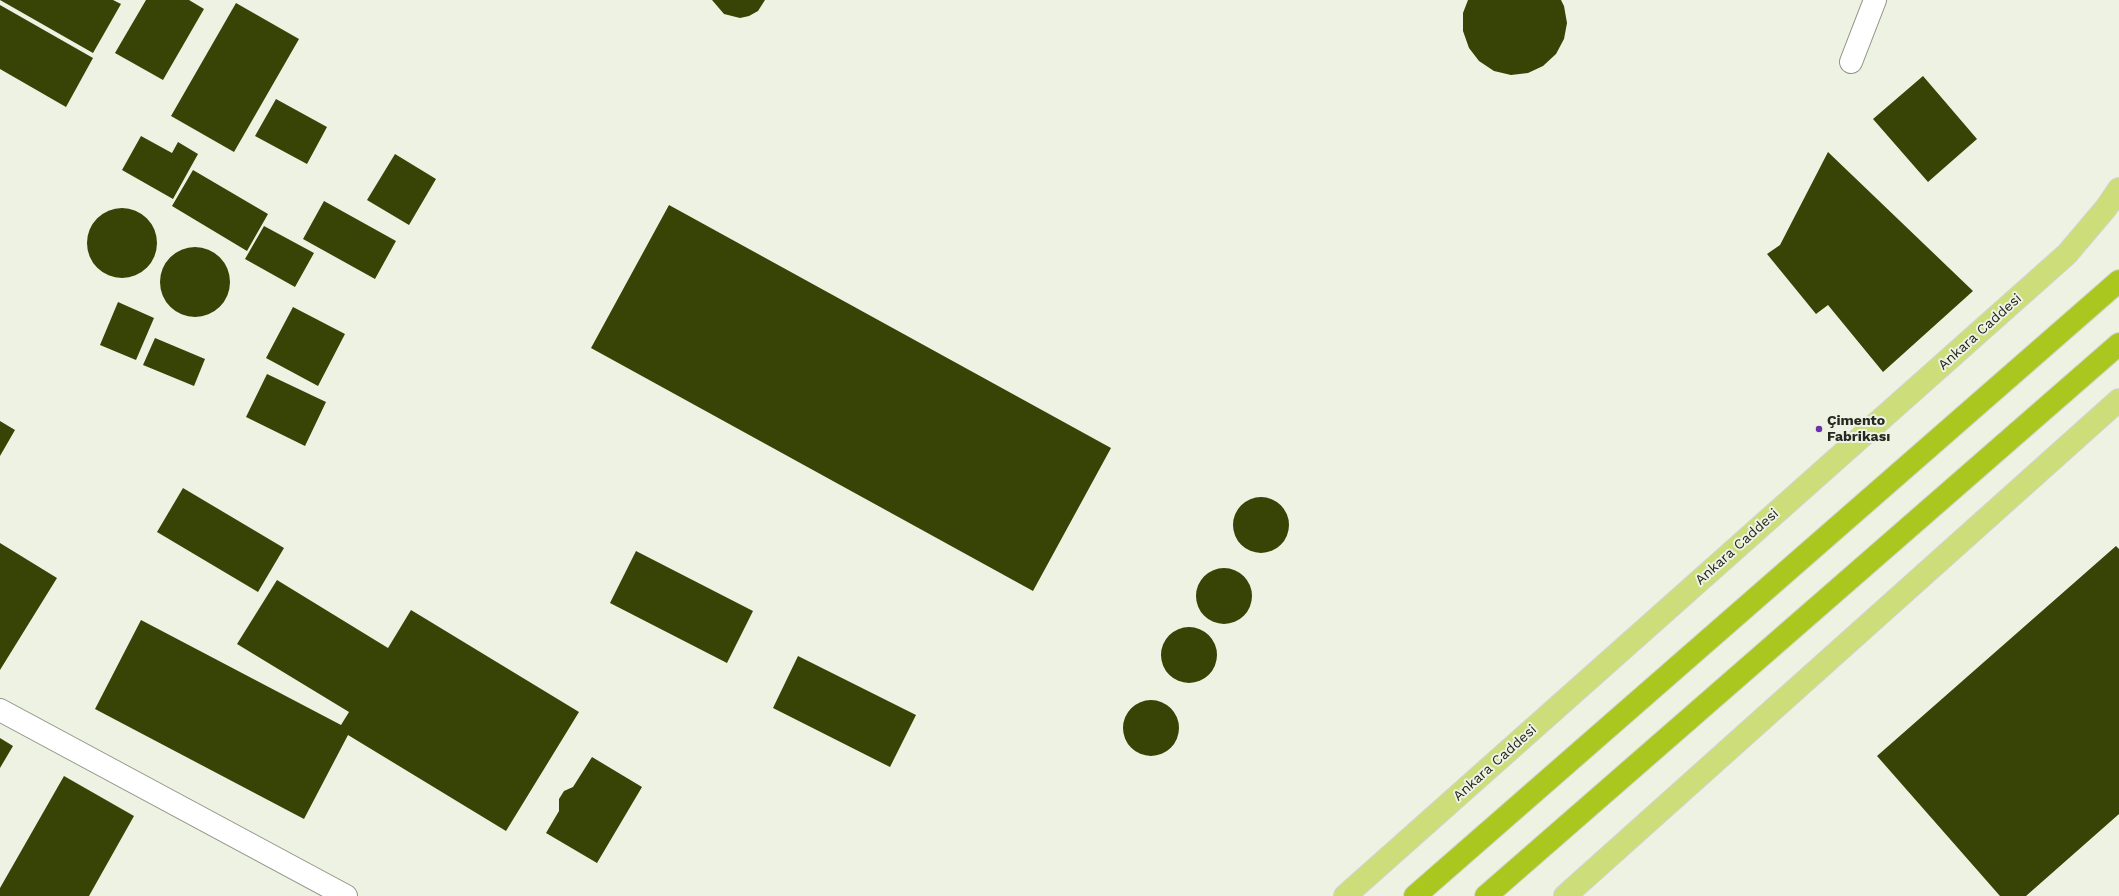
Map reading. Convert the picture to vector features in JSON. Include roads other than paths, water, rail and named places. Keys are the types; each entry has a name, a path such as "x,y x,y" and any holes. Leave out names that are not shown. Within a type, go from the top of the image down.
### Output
{"highway":[{"path":"1415,896 2119,281"},
{"path":"1486,896 2119,344"}],"main road":[{"name":"Ankara Caddesi","path":"1345,896 2067,254 2106,208 2119,189"},
{"path":"1565,896 2119,400"}],"lane":[{"path":"1851,62 1875,0"},
{"path":"0,710 346,896"}],"place":[{"name":"Çimento Fabrikası","path":"1819,429"}]}
